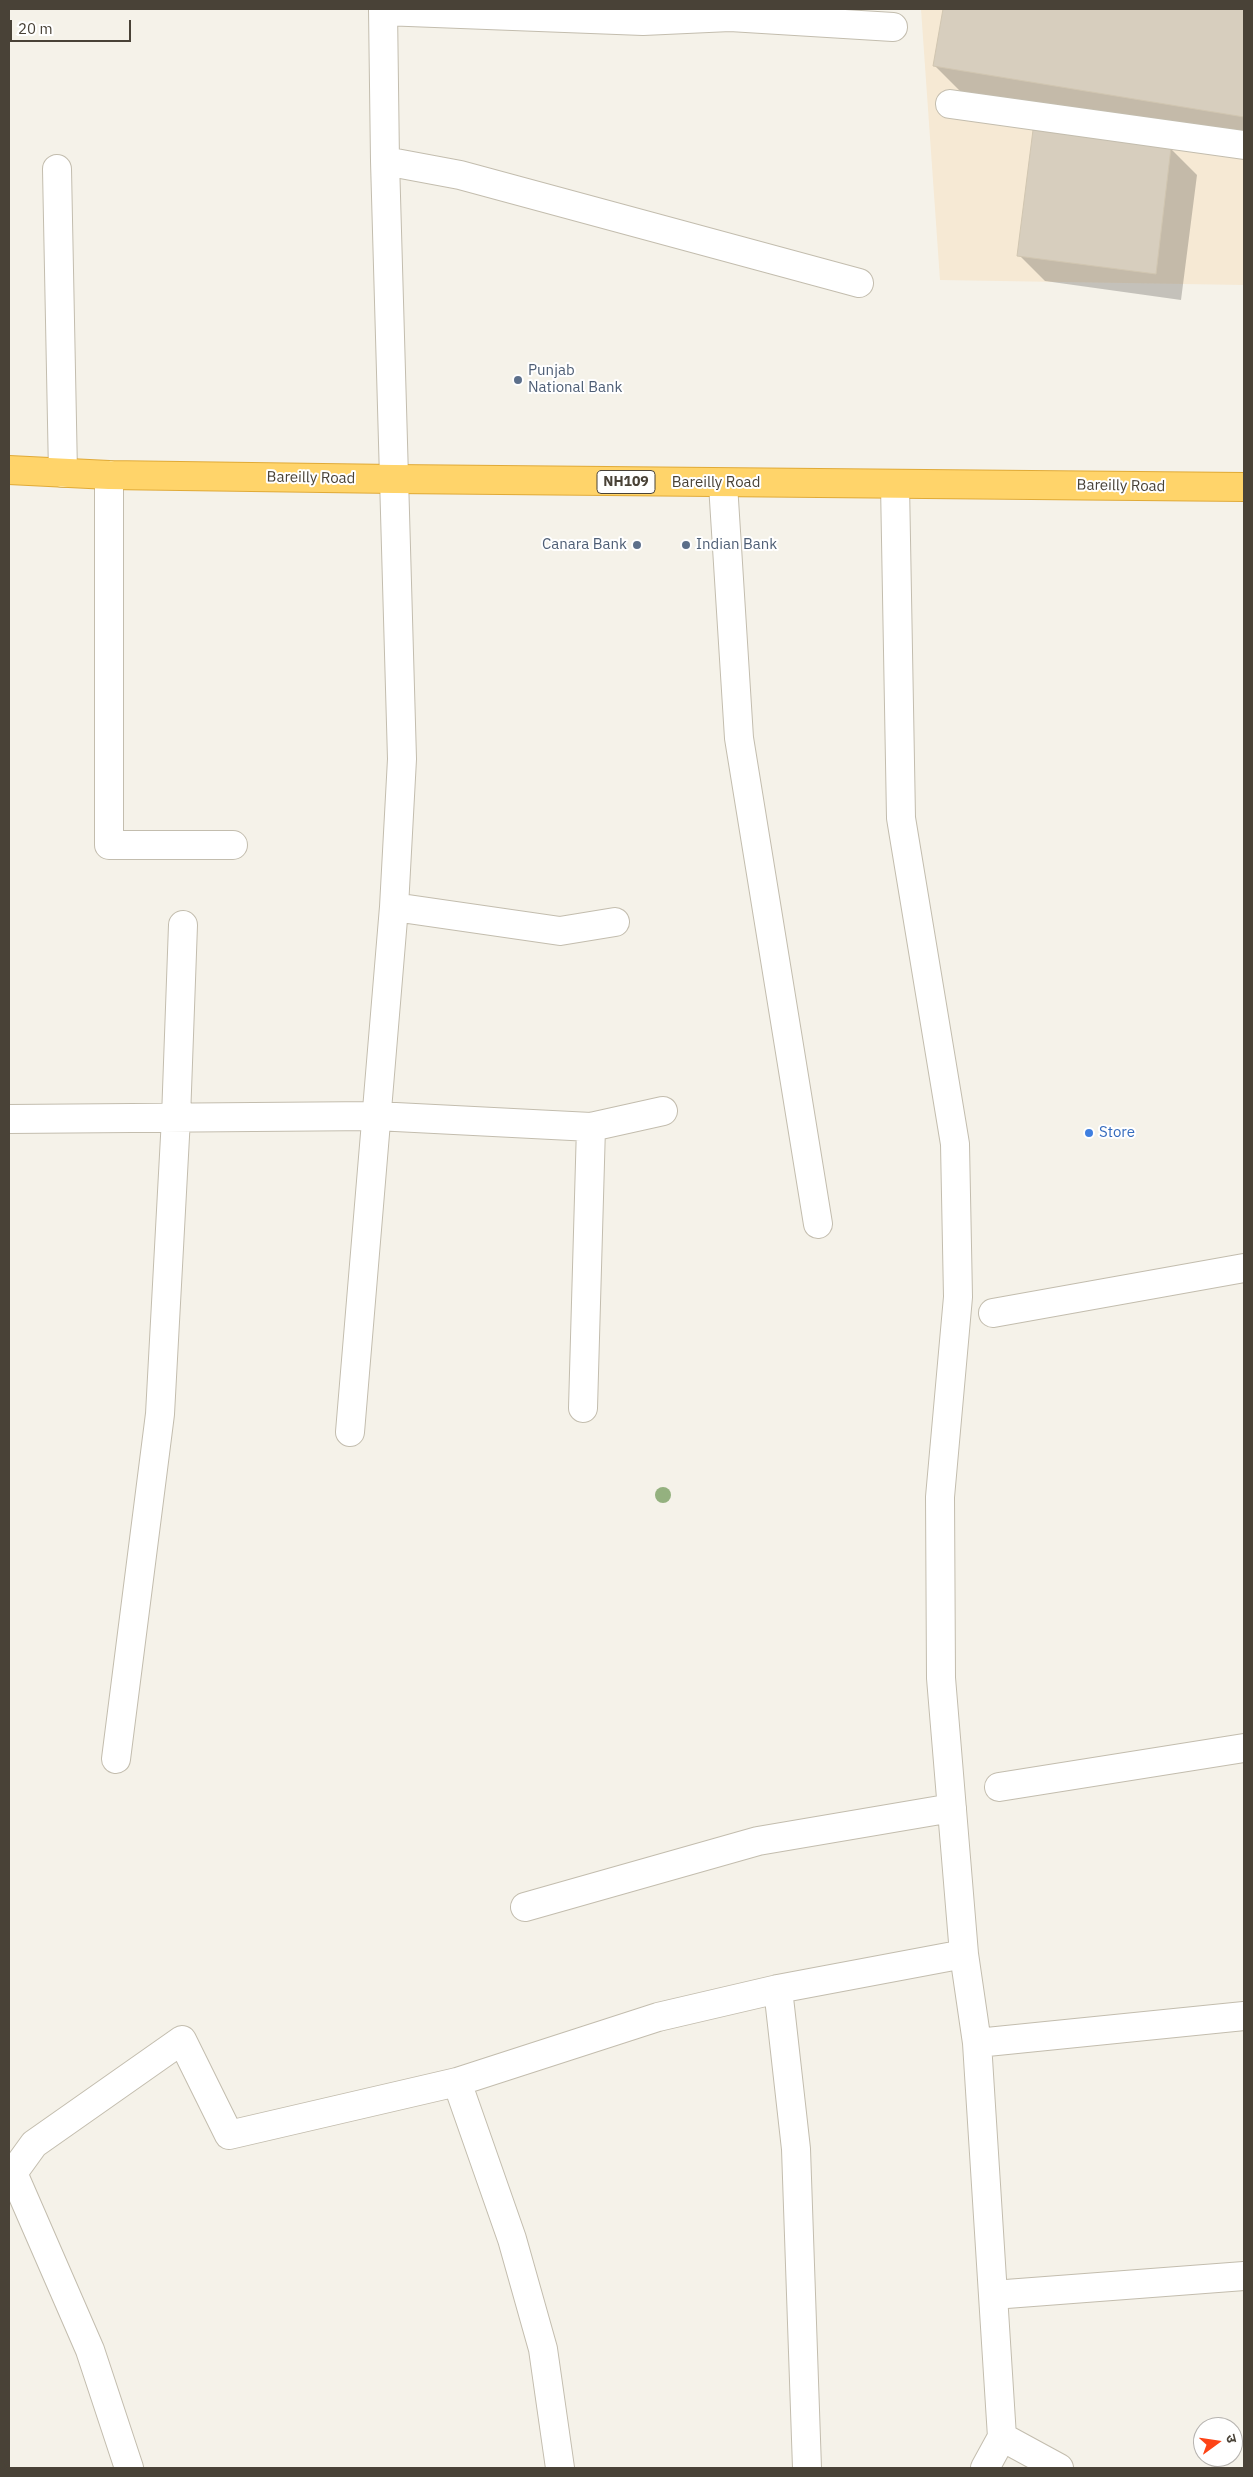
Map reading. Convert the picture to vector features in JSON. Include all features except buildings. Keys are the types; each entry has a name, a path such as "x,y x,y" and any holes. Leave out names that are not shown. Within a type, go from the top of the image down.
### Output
{"highway":[{"name":"Bareilly Road","path":"9,470 109,475 723,484 1244,488"}],"street":[{"path":"350,1432 394,907 402,759 385,161 383,10 643,21 730,17 893,27"},
{"path":"950,104 1244,146"},
{"path":"385,161 460,175 859,283"},
{"path":"56,169 63,472"},
{"path":"109,475 109,845 233,845"},
{"path":"723,484 739,738 818,1224"},
{"path":"895,484 901,818 955,1144 958,1297 940,1497 940,1678 964,1954 977,2043 1002,2437 985,2468"},
{"path":"394,907 560,931 616,922"},
{"path":"116,1759 160,1414 176,1118 183,925"},
{"path":"9,1119 376,1116 591,1127 663,1111"},
{"path":"583,1408 591,1127"},
{"path":"993,1313 1244,1268"},
{"path":"999,1787 1244,1748"},
{"path":"524,1907 758,1840 952,1808"},
{"path":"129,2468 90,2350 11,2174 34,2144 182,2040 229,2135 456,2082 658,2017 778,1989 964,1954"},
{"path":"778,1989 796,2150 807,2468"},
{"path":"977,2043 1244,2016"},
{"path":"456,2082 512,2239 542,2349 560,2468"},
{"path":"993,2295 1244,2276"},
{"path":"1002,2437 1059,2468"}],"shaded area":[{"path":"921,9 1244,9 1244,285 940,280"}],"place":[{"name":"Punjab National Bank","path":"518,380"},
{"name":"Canara Bank","path":"637,545"},
{"name":"Indian Bank","path":"686,545"},
{"name":"Store","path":"1089,1133"}]}
